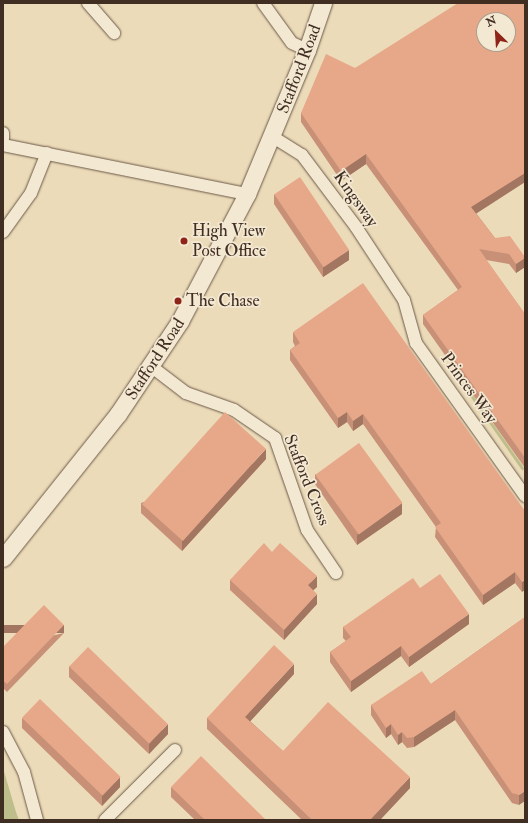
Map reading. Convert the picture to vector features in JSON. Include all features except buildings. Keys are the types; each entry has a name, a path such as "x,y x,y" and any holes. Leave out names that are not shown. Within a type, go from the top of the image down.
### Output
{"main road":[{"name":"Stafford Road","path":"3,558 59,490 152,367 212,264 247,194 273,137 307,50 323,3"}],"street":[{"path":"88,3 114,33"},
{"path":"263,3 292,43 307,50"},
{"path":"3,133 3,139"},
{"name":"Kingsway","path":"273,137 292,146 311,164 400,292"},
{"path":"3,145 247,194"},
{"path":"3,232 31,193 46,153"},
{"name":"Princes Way","path":"400,292 416,343 525,496"},
{"name":"Stafford Cross","path":"152,367 186,393 234,410 275,438 307,530 336,573"},
{"path":"3,732 24,772 36,820"},
{"path":"105,820 175,750"}],"green space":[{"path":"473,395 525,469 522,470 471,397"},
{"path":"3,768 16,812 19,820 3,820"}],"place":[{"name":"High View Post Office","path":"184,241"},
{"name":"The Chase","path":"178,301"}]}
